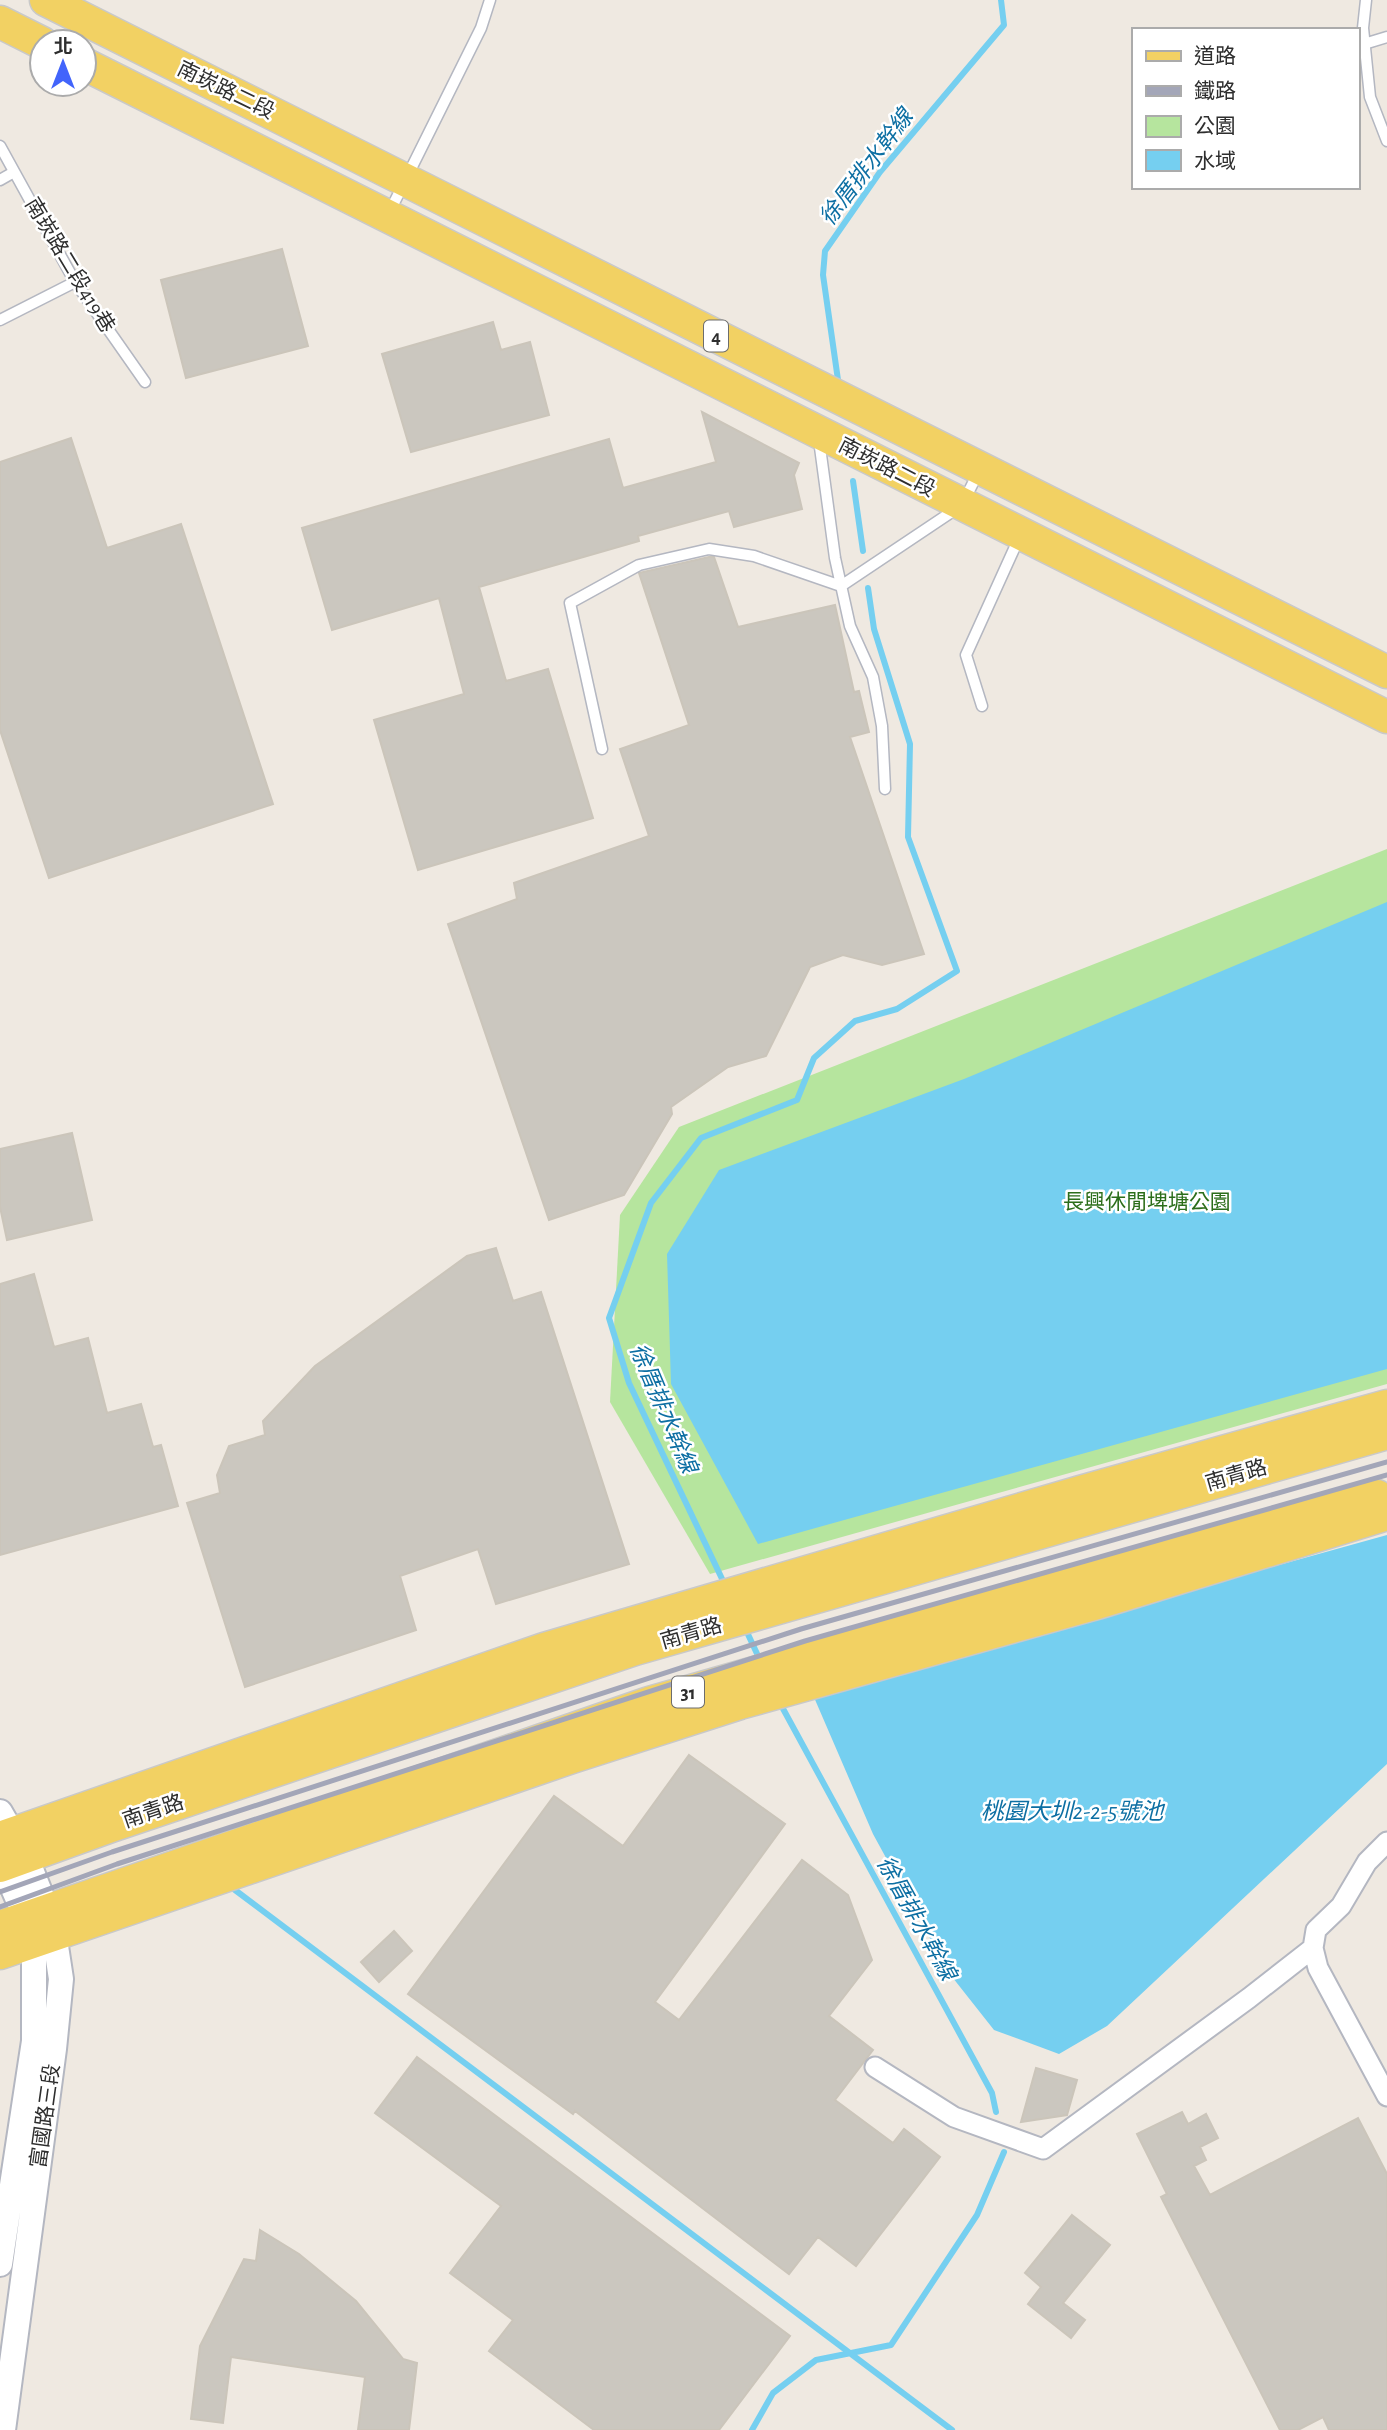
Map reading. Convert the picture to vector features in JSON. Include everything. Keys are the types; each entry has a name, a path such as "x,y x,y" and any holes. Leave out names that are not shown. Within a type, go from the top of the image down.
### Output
{"main road":[{"name":"南崁路二段","path":"46,0 1387,672"},
{"path":"0,22 28,36"},
{"name":"南崁路二段","path":"98,71 1387,717"},
{"path":"6,1847 209,1765 544,1649 1164,1468 1387,1406"},
{"name":"南青路","path":"6,1847 110,1826 635,1649 1387,1433"},
{"name":"南青路","path":"1164,1468 1279,1462"},
{"name":"31","path":"0,1953 32,1926 649,1703 1387,1493"},
{"name":"31","path":"32,1926 740,1703 1169,1581 1387,1514"},
{"path":"1169,1581 1236,1535"},
{"path":"547,1738 658,1729"},
{"name":"南青路","path":"110,1826 209,1765"}],"street":[{"path":"1387,1842 1367,1862 1341,1906 1316,1930 1313,1948 1318,1968 1387,2096"},
{"name":"富國路三段","path":"4,2430 61,1979 32,1926 6,1847"},
{"name":"富國路三段","path":"0,2264 34,2041 32,1926"},
{"path":"875,2067 954,2116 1042,2149 1313,1948"}],"lane":[{"path":"388,216 481,28 490,0"},
{"path":"1366,0 1363,28 1370,97 1387,141"},
{"path":"1364,44 1387,37"},
{"name":"南崁路二段419巷","path":"0,146 75,282 145,382"},
{"path":"0,180 14,172"},
{"path":"0,320 75,282"},
{"path":"818,432 841,586 850,626 873,677 882,726 885,789"},
{"path":"841,586 962,505 980,469"},
{"path":"982,706 966,655 1021,534"},
{"path":"602,749 570,603 639,565 709,550 754,556 841,586"}],"green space":[{"name":"長興休閒埤塘公園","path":"1387,849 1387,1384 710,1574 610,1402 620,1215 679,1127"}],"water":[{"name":"長興休閒埤塘公園","path":"1387,902 1387,1369 758,1544 671,1384 667,1254 719,1170 964,1079"},
{"name":"桃園大圳2-2-5號池","path":"1387,1535 1387,1764 1107,2026 1059,2054 994,2030 949,1973 873,1834 813,1695"}],"building":[{"path":"282,249 308,346 186,378 161,280"},
{"path":"493,322 501,350 530,342 549,415 411,452 382,354"},
{"path":"702,412 799,463 794,475 802,509 734,527 729,511 638,536 639,541 479,587 506,681 548,669 593,818 418,870 374,720 464,694 439,598 332,630 302,528 609,439 623,488 716,462"},
{"path":"71,438 107,548 181,524 273,804 49,878 0,730 0,462"},
{"path":"714,557 738,627 835,605 854,692 859,691 869,732 850,737 924,954 882,965 843,955 810,967 766,1056 728,1067 671,1107 672,1114 624,1195 549,1220 448,924 517,899 514,883 649,836 620,749 689,725 639,573"},
{"path":"72,1133 92,1220 7,1240 0,1207 0,1149"},
{"path":"496,1248 513,1301 541,1292 629,1564 496,1604 478,1549 400,1576 416,1630 245,1687 187,1503 220,1493 217,1475 229,1446 265,1435 263,1421 315,1366 467,1256"},
{"path":"34,1274 54,1347 88,1338 107,1413 141,1404 153,1447 161,1445 178,1506 0,1555 0,1284"},
{"path":"689,1755 785,1824 655,2002 679,2020 802,1860 848,1895 872,1960 829,2016 873,2050 835,2100 893,2143 904,2129 940,2157 856,2266 818,2237 789,2274 575,2111 573,2114 408,1994 554,1796 623,1846"},
{"path":"394,1931 412,1951 379,1982 361,1962"},
{"path":"417,2057 790,2336 719,2430 594,2430 489,2351 513,2320 450,2273 501,2206 375,2113"},
{"path":"1036,2068 1077,2080 1067,2115 1021,2122"},
{"path":"1182,2112 1188,2124 1206,2114 1218,2138 1200,2147 1206,2160 1194,2166 1210,2195 1358,2118 1387,2174 1387,2430 1329,2430 1323,2417 1298,2430 1280,2430 1161,2197 1167,2194 1137,2134"},
{"path":"1072,2215 1110,2245 1063,2303 1085,2320 1071,2338 1028,2304 1041,2287 1025,2273"},
{"path":"260,2230 299,2254 356,2301 403,2359 417,2363 409,2430 358,2430 365,2377 231,2357 223,2423 191,2419 200,2346 244,2259 256,2261"}],"waterway":[{"name":"徐厝排水幹線","path":"838,380 823,275 825,251 880,172 1004,25 1001,0"},
{"name":"徐厝排水幹線","path":"853,481 863,551"},
{"name":"徐厝排水幹線","path":"724,1583 629,1383 609,1318 651,1203 701,1138 797,1100 814,1058 855,1021 897,1009 957,971 908,837 910,744 874,629 868,588"},
{"name":"徐厝排水幹線","path":"746,1630 759,1658"},
{"name":"徐厝排水幹線","path":"781,1705 992,2093 996,2112"},
{"path":"235,1890 952,2430"},
{"name":"徐厝排水幹線","path":"752,2430 773,2393 816,2360 891,2345 977,2215 1004,2152"}],"railway":[{"path":"0,1892 112,1852 801,1629 1387,1462"},
{"path":"0,1907 117,1864 805,1641 1387,1475"}]}
